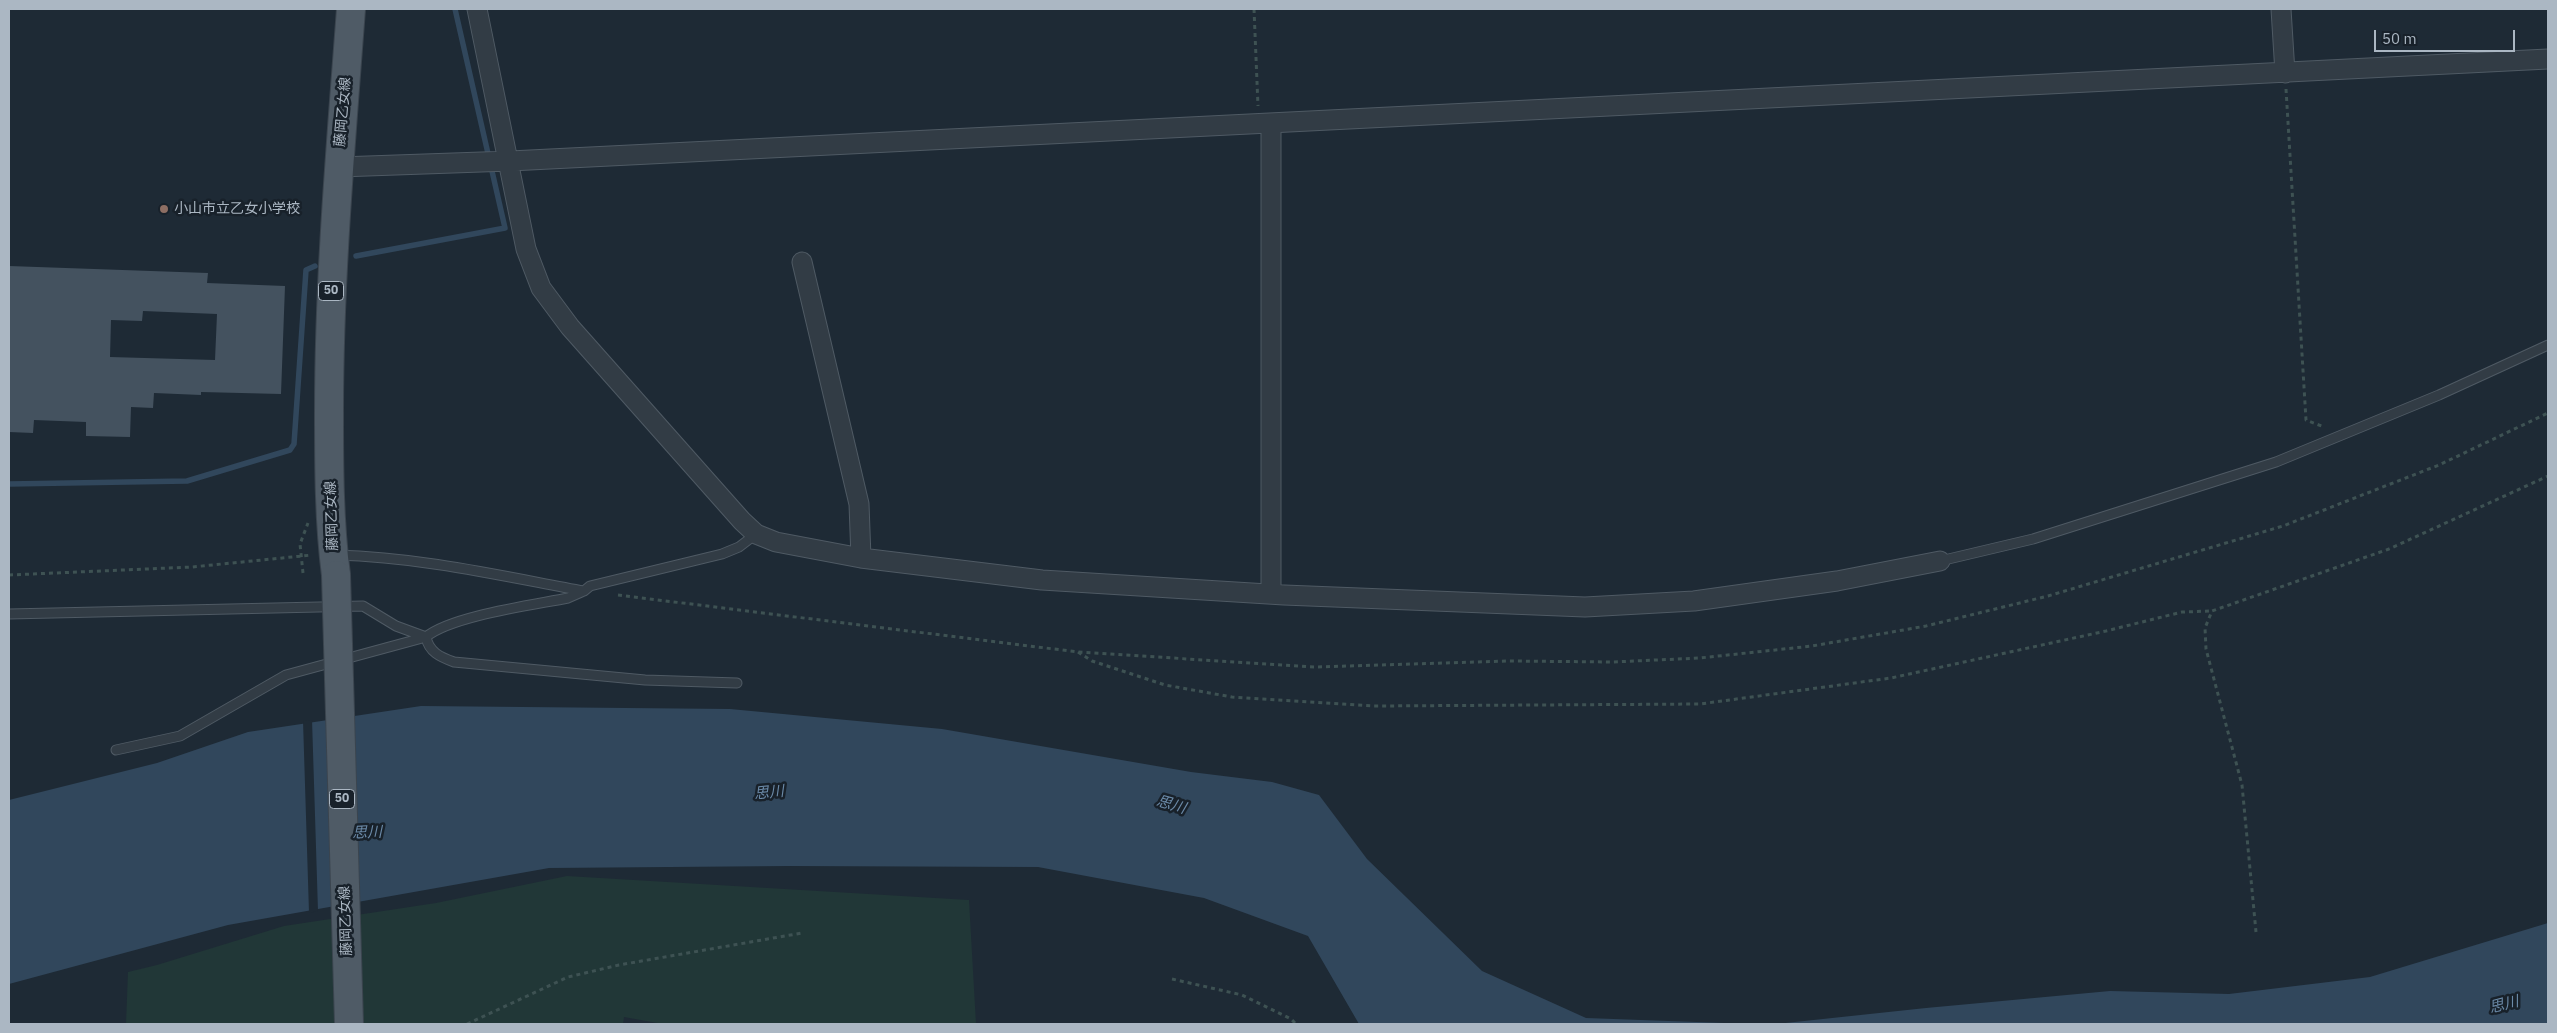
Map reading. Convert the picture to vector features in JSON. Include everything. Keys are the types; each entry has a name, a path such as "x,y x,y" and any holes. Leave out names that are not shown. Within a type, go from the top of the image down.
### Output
{"main road":[{"name":"藤岡乙女線","path":"349,1024 329,378 333,249 351,9"}],"street":[{"path":"477,9 510,162 526,249 541,288 570,327 756,534 776,542 861,558 1042,580 1271,594 1585,607 1694,601 1837,581 1940,561"},
{"path":"2281,9 2285,73"},
{"path":"339,167 510,162 2548,59"},
{"path":"1265,124 1271,594"},
{"path":"802,262 859,504 861,558"}],"lane":[{"path":"1940,561 2034,539 2276,462 2439,395 2548,345"},
{"path":"116,750 180,736 286,674 426,637 435,630 459,622 568,598 584,591 590,586 722,554 739,547 756,534"},
{"path":"335,565 376,556 424,562 584,591"},
{"path":"9,614 363,606 396,626 426,637"},
{"path":"426,637 428,647 440,657 454,662 645,680 737,683"}],"path":[{"path":"1254,9 1265,124"},
{"path":"2285,73 2306,420 2315,425 2348,432"},
{"path":"1078,652 1092,661 1165,685 1232,698 1393,706 1700,704 1891,678 2106,631 2182,612 2212,611 2389,549 2548,476"},
{"path":"9,575 192,567 300,555"},
{"path":"2212,611 2206,628 2206,648 2242,784 2256,932"},
{"path":"468,1024 568,976 619,965 802,933"},
{"path":"1172,979 1242,995 1291,1019 1296,1024"}],"green space":[{"path":"567,876 969,900 976,1024 663,1024 624,1017 623,1024 126,1024 128,972 284,926 436,903"}],"water":[{"name":"思川","path":"421,706 730,709 942,729 1191,772 1272,782 1319,795 1367,859 1482,971 1586,1018 1752,1024 1359,1024 1308,936 1204,898 1038,867 789,866 549,868 228,925 9,984 9,800 157,763 248,732"},
{"name":"思川","path":"2548,923 2548,1024 1776,1024 2110,991 2229,994 2370,977"}],"pier":[{"path":"312,720 318,911 309,913 303,721"}],"building":[{"path":"9,266 208,273 207,283 285,286 281,394 201,392 201,395 154,393 153,408 131,407 130,437 86,436 86,422 34,420 33,433 9,432","holes":["143,311 217,314 215,360 110,357 111,320 142,321"]}],"waterway":[{"path":"356,256 505,228 455,9"},
{"path":"9,484 187,481 290,450 294,444 306,270 315,266"}],"place":[{"name":"小山市立乙女小学校","path":"164,209"}]}
